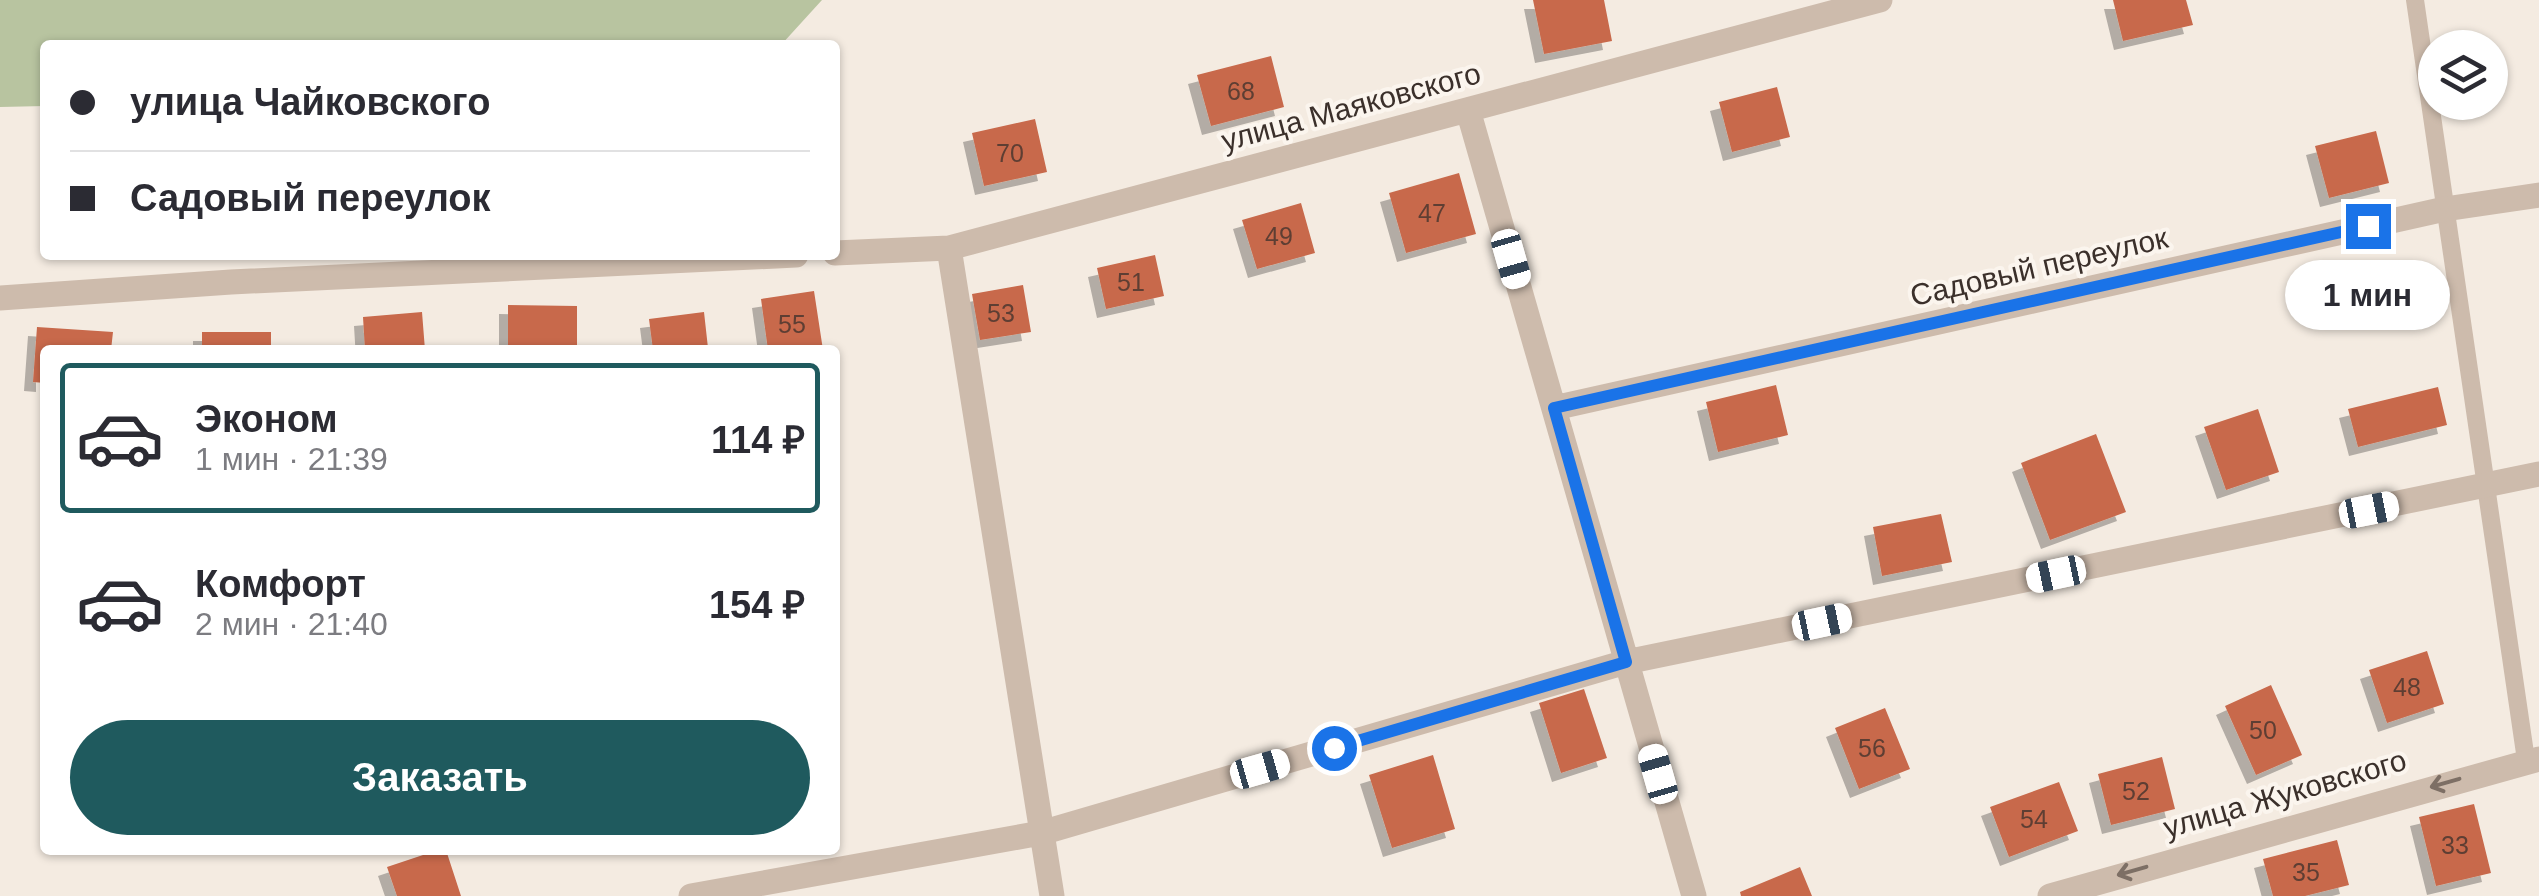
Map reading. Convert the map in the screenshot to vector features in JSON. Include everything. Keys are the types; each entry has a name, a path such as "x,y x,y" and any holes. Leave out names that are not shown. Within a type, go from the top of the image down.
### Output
{"street":[{"name":"улица Маяковского","path":"840,253 949,248 1880,0"},
{"path":"1468,110 1694,896"},
{"name":"Садовый переулок","path":"1554,408 2445,209 2539,195"},
{"path":"949,248 1052,896"},
{"path":"0,298 231,282 691,260"},
{"path":"690,896 1041,833 1626,662 2539,474"},
{"name":"улица Жуковского","path":"2050,896 2533,759"}],"lane":[{"path":"2414,0 2486,487 2533,759"}],"green space":[{"path":"0,0 822,0 786,40 40,40 40,106 0,107"}],"building":[{"path":"1533,0 1604,0 1612,41 1544,54"},
{"path":"2113,0 2186,0 2193,25 2123,41"},
{"path":"1271,56 1284,107 1211,126 1197,75"},
{"path":"1777,87 1790,137 1732,152 1719,102"},
{"path":"1035,119 1047,172 984,186 972,133"},
{"path":"2376,131 2389,183 2329,198 2315,146"},
{"path":"1459,173 1476,234 1406,253 1389,193"},
{"path":"1301,203 1315,253 1257,269 1242,220"},
{"path":"1155,255 1164,296 1106,309 1097,268"},
{"path":"1023,285 1031,332 980,340 972,294"},
{"path":"814,291 822,345 767,345 761,299"},
{"path":"508,305 577,306 577,345 508,345"},
{"path":"422,312 425,345 365,345 363,317"},
{"path":"704,312 708,345 652,345 649,319"},
{"path":"37,327 113,332 112,345 40,345 40,383 33,382"},
{"path":"202,332 271,332 271,345 202,345"},
{"path":"1776,385 1788,435 1718,452 1706,402"},
{"path":"2438,387 2447,425 2358,447 2348,409"},
{"path":"2258,409 2279,472 2226,490 2204,427"},
{"path":"2096,434 2126,512 2050,540 2021,463"},
{"path":"1941,514 1952,562 1882,576 1873,527"},
{"path":"2427,651 2444,704 2387,723 2369,670"},
{"path":"2271,685 2302,755 2256,775 2225,706"},
{"path":"1584,689 1607,758 1561,773 1539,703"},
{"path":"1885,708 1910,769 1859,789 1835,728"},
{"path":"1433,755 1455,829 1392,848 1369,775"},
{"path":"2162,757 2175,809 2111,825 2098,774"},
{"path":"2059,782 2078,831 2009,857 1990,807"},
{"path":"2474,804 2491,873 2436,886 2419,817"},
{"path":"2337,840 2349,885 2305,896 2273,896 2263,859"},
{"path":"423,855 448,855 461,896 397,896 387,867"},
{"path":"1800,867 1812,896 1741,896 1740,892"}],"route":[{"path":"1334,748 1626,662 1554,408 2368,226"}]}
